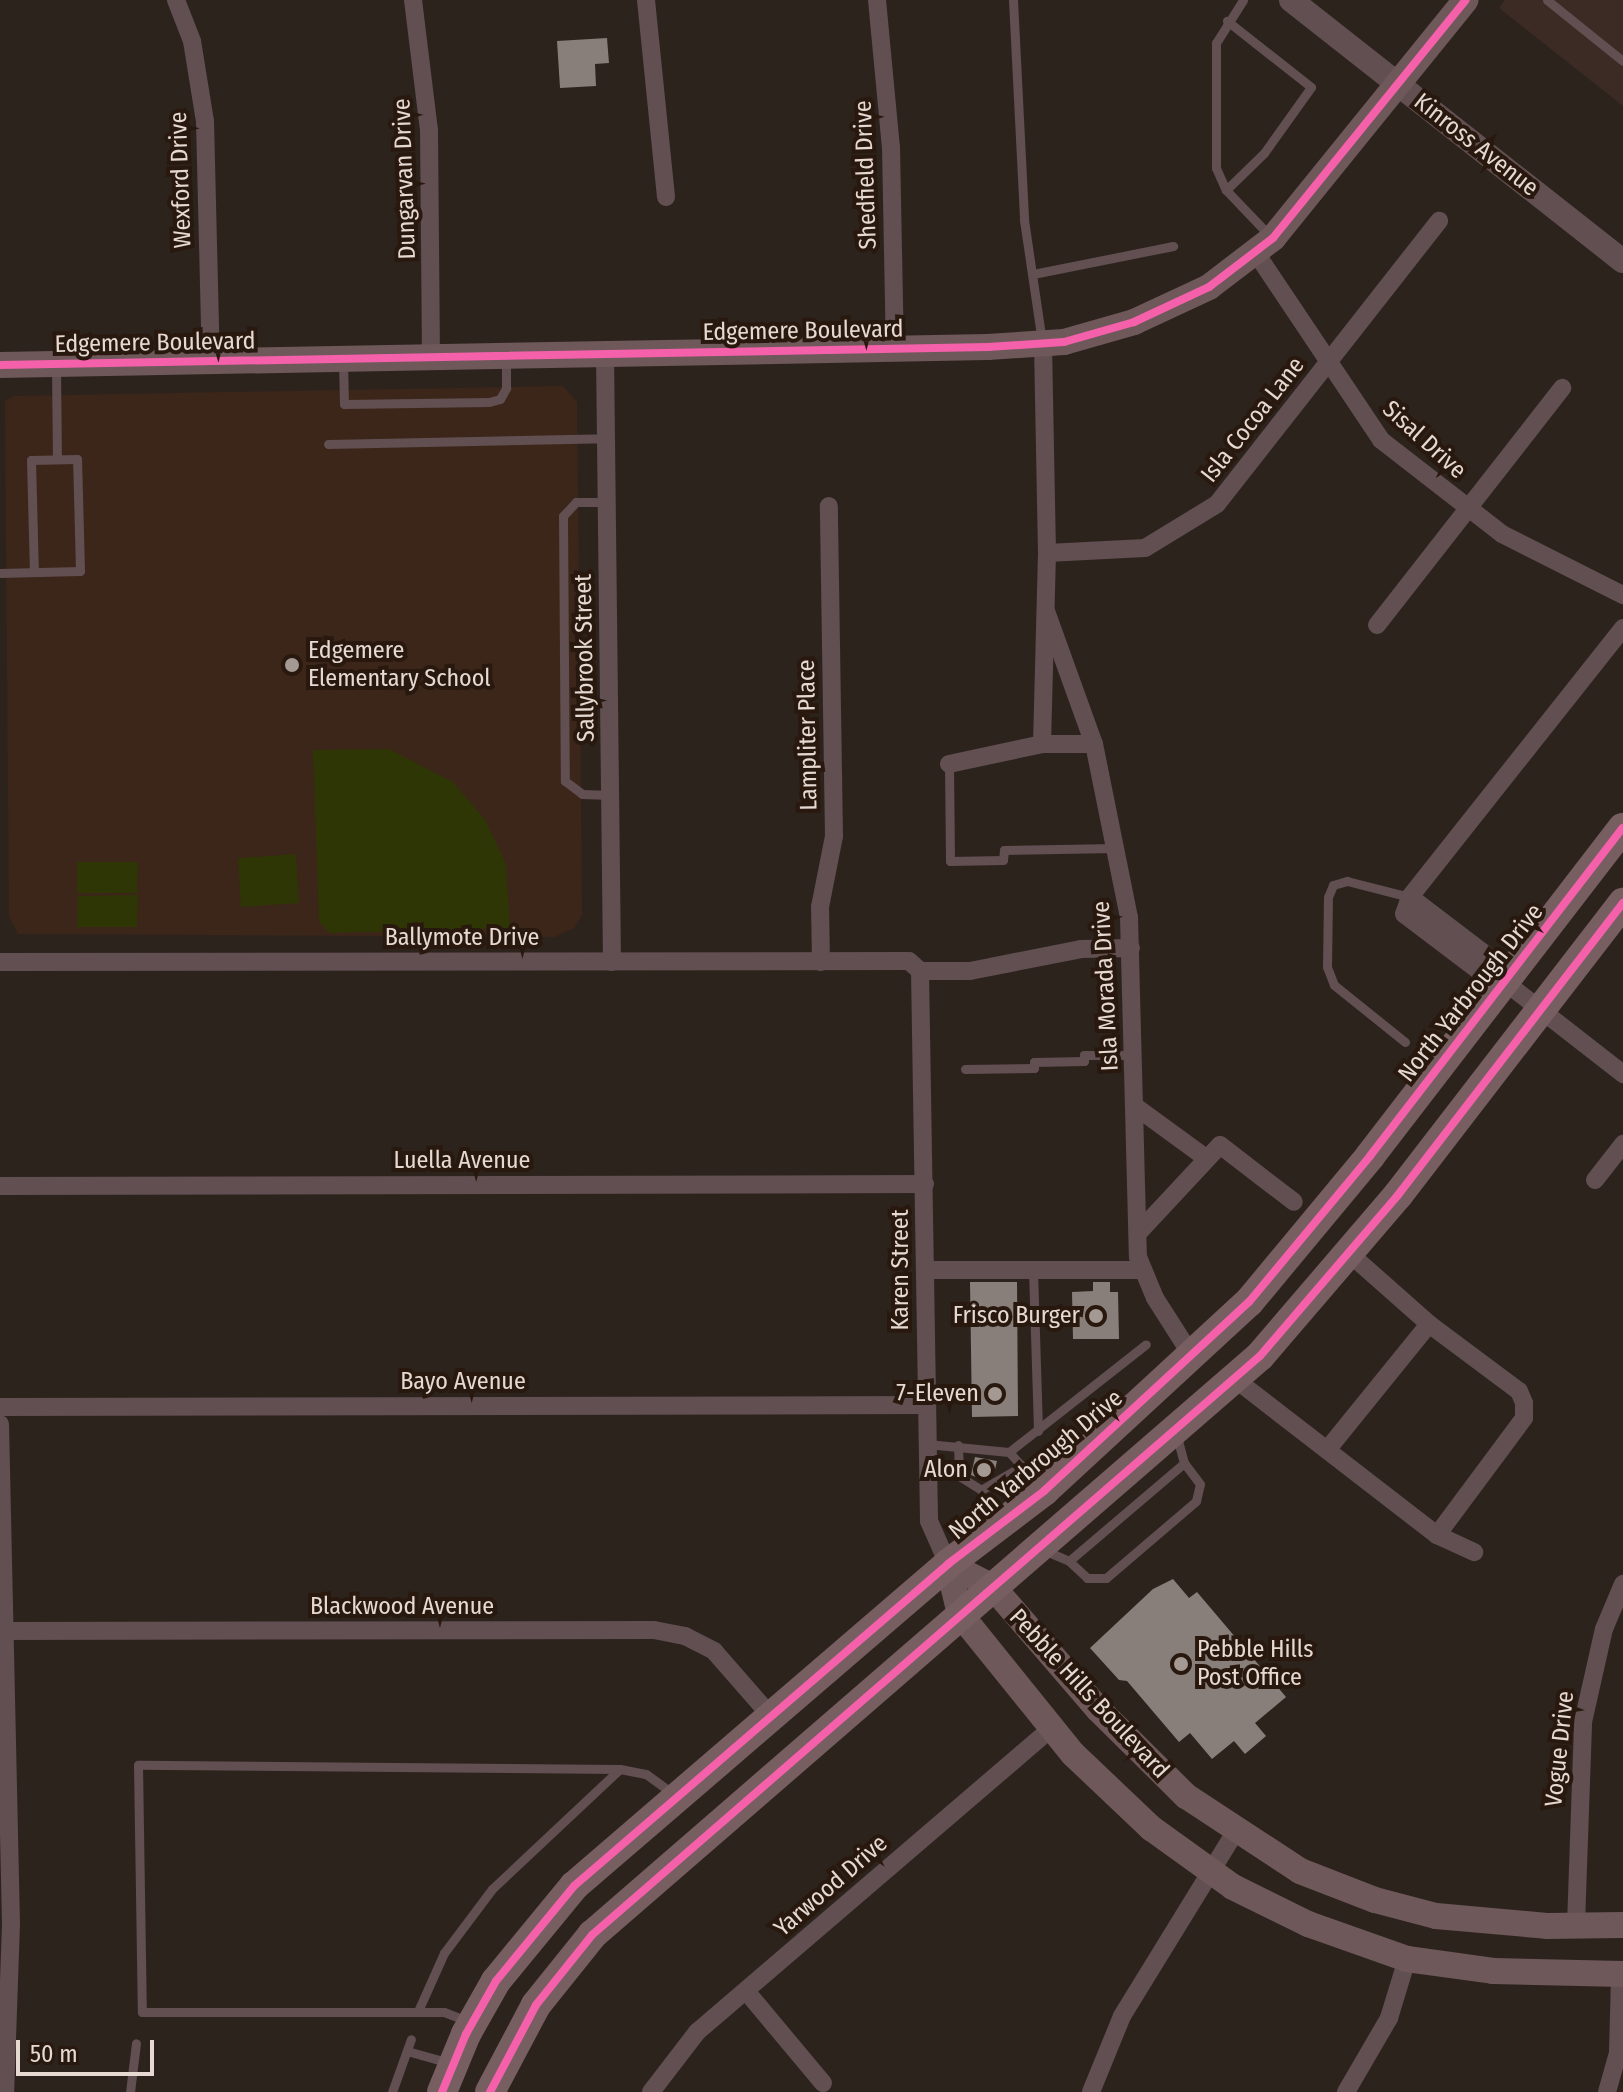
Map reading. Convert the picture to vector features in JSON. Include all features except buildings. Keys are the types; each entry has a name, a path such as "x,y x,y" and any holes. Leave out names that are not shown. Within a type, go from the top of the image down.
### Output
{"main road":[{"name":"Edgemere Boulevard","path":"0,365 1043,345 1148,316 1209,287 1264,246 1400,86 1466,0"},
{"name":"North Yarbrough Drive","path":"447,2078 472,2023 539,1923 770,1715 948,1564 1044,1491 1192,1356 1293,1250 1623,828"},
{"path":"490,2092 536,2005 573,1956 960,1614 1176,1433 1235,1379 1350,1254 1623,903"},
{"name":"Pebble Hills Boulevard","path":"948,1564 993,1587 1098,1709 1186,1796 1235,1832 1300,1871 1405,1909 1493,1923 1623,1925"},
{"name":"Pebble Hills Boulevard","path":"948,1564 960,1614 1053,1727 1106,1789 1212,1873 1308,1924 1407,1959 1493,1971 1622,1974"},
{"path":"539,1923 573,1956"}],"street":[{"name":"Wexford Drive","path":"176,0 192,41 205,121 211,362"},
{"name":"Dungarvan Drive","path":"413,0 429,130 431,358"},
{"path":"646,0 666,197"},
{"name":"Shedfield Drive","path":"877,0 891,147 895,349"},
{"name":"Kinross Avenue","path":"1291,0 1623,261"},
{"name":"Isla Cocoa Lane","path":"1047,553 1145,548 1217,504 1439,221"},
{"name":"Sisal Drive","path":"1264,246 1328,363 1381,440 1467,509 1523,546 1623,595"},
{"name":"Isla Morada Drive","path":"1042,744 1047,553 1043,345"},
{"name":"Sallybrook Street","path":"605,354 612,962"},
{"path":"1377,625 1562,388"},
{"name":"Lampliter Place","path":"821,962 820,907 834,836 829,506"},
{"name":"Isla Morada Drive","path":"1046,611 1094,744 1118,848 1131,948 1138,1233 1143,1270 1192,1356"},
{"path":"1623,628 1410,897 1494,961 1505,982 1623,1074"},
{"path":"949,764 1042,744 1094,744"},
{"name":"Ballymote Drive","path":"0,962 909,961 920,971 970,971 1081,949 1131,948"},
{"name":"Karen Street","path":"920,971 929,1521 948,1564"},
{"path":"1136,1107 1206,1158"},
{"path":"1595,1180 1623,1144"},
{"path":"1138,1233 1220,1145 1294,1202"},
{"name":"Luella Avenue","path":"0,1186 925,1184"},
{"path":"1350,1254 1429,1324 1519,1391 1524,1403 1524,1418 1437,1535"},
{"path":"925,1270 1143,1270"},
{"path":"1327,1450 1429,1324"},
{"path":"1235,1379 1437,1535 1474,1552"},
{"name":"Bayo Avenue","path":"0,1407 926,1405"},
{"path":"0,1424 2,1631 11,1924 5,2092"},
{"name":"Vogue Drive","path":"1576,1925 1583,1722 1604,1629 1623,1584"},
{"name":"Blackwood Avenue","path":"2,1631 654,1630 685,1636 714,1651 770,1715"},
{"name":"Yarwood Drive","path":"651,2092 697,2032 1053,1727"},
{"path":"1091,2092 1122,2016 1235,1832"},
{"path":"1346,2092 1389,2018 1407,1959"},
{"path":"1607,2092 1618,2053 1622,1974"},
{"path":"746,1991 823,2083"}],"lane":[{"path":"1013,0 1024,220 1043,345"},
{"path":"1243,0 1216,43 1216,168 1226,190 1264,246"},
{"path":"1547,0 1623,61"},
{"path":"1226,190 1264,153 1311,87 1227,21"},
{"path":"1033,274 1173,246"},
{"path":"343,360 344,404 489,402 500,399 506,388 506,356"},
{"path":"56,364 57,459"},
{"path":"328,444 606,438"},
{"path":"0,573 80,571 77,459 31,460 34,572"},
{"path":"607,502 576,502 563,516 565,750 570,790 610,795"},
{"path":"949,764 950,861 1003,860 1004,850 1118,848"},
{"path":"1405,1042 1334,985 1327,967 1328,897 1333,885 1347,881 1410,897"},
{"path":"965,1069 1034,1068 1034,1062 1084,1061 1084,1055 1135,1055"},
{"path":"1033,1270 1038,1431"},
{"path":"1009,1452 1146,1344"},
{"path":"1039,1548 1069,1561 1087,1578 1106,1578 1196,1501 1200,1484 1184,1463 1176,1433"},
{"path":"927,1444 1009,1452 1044,1491"},
{"path":"958,1445 959,1476 981,1490 1022,1466"},
{"path":"1069,1561 1184,1463"},
{"path":"472,2023 444,2012 418,2011 142,2012 138,1765 620,1769 646,1774 677,1796"},
{"path":"418,2011 444,1953 492,1889 620,1769"},
{"path":"392,2092 411,2039"},
{"path":"130,2092 136,2043"},
{"path":"407,2051 447,2078"}],"shaded area":[{"path":"1505,0 1623,0 1623,106 1499,8"},
{"name":"Edgemere Elementary School","path":"563,386 577,402 582,915 574,928 554,937 18,934 9,916 5,401 14,396"}],"green space":[{"path":"389,749 453,782 486,821 506,864 510,928 330,933 319,922 313,750"},
{"path":"296,854 299,903 241,907 238,858"},
{"path":"77,862 138,862 137,893 77,893"},
{"path":"138,895 137,927 77,927 78,896"}],"cycle path":[{"path":"0,365 988,347 1064,342 1134,322 1209,287 1273,238 1466,0"},
{"path":"442,2092 466,2034 496,1981 574,1886 948,1564 1044,1491 1249,1302 1370,1156 1623,828"},
{"path":"490,2092 536,2005 592,1935 1260,1356 1398,1195 1623,903"}],"place":[{"name":"Edgemere Elementary School","path":"292,665"},
{"name":"Frisco Burger","path":"1096,1316"},
{"name":"7-Eleven","path":"995,1394"},
{"name":"Alon","path":"984,1470"},
{"name":"Pebble Hills Post Office","path":"1181,1664"}]}
